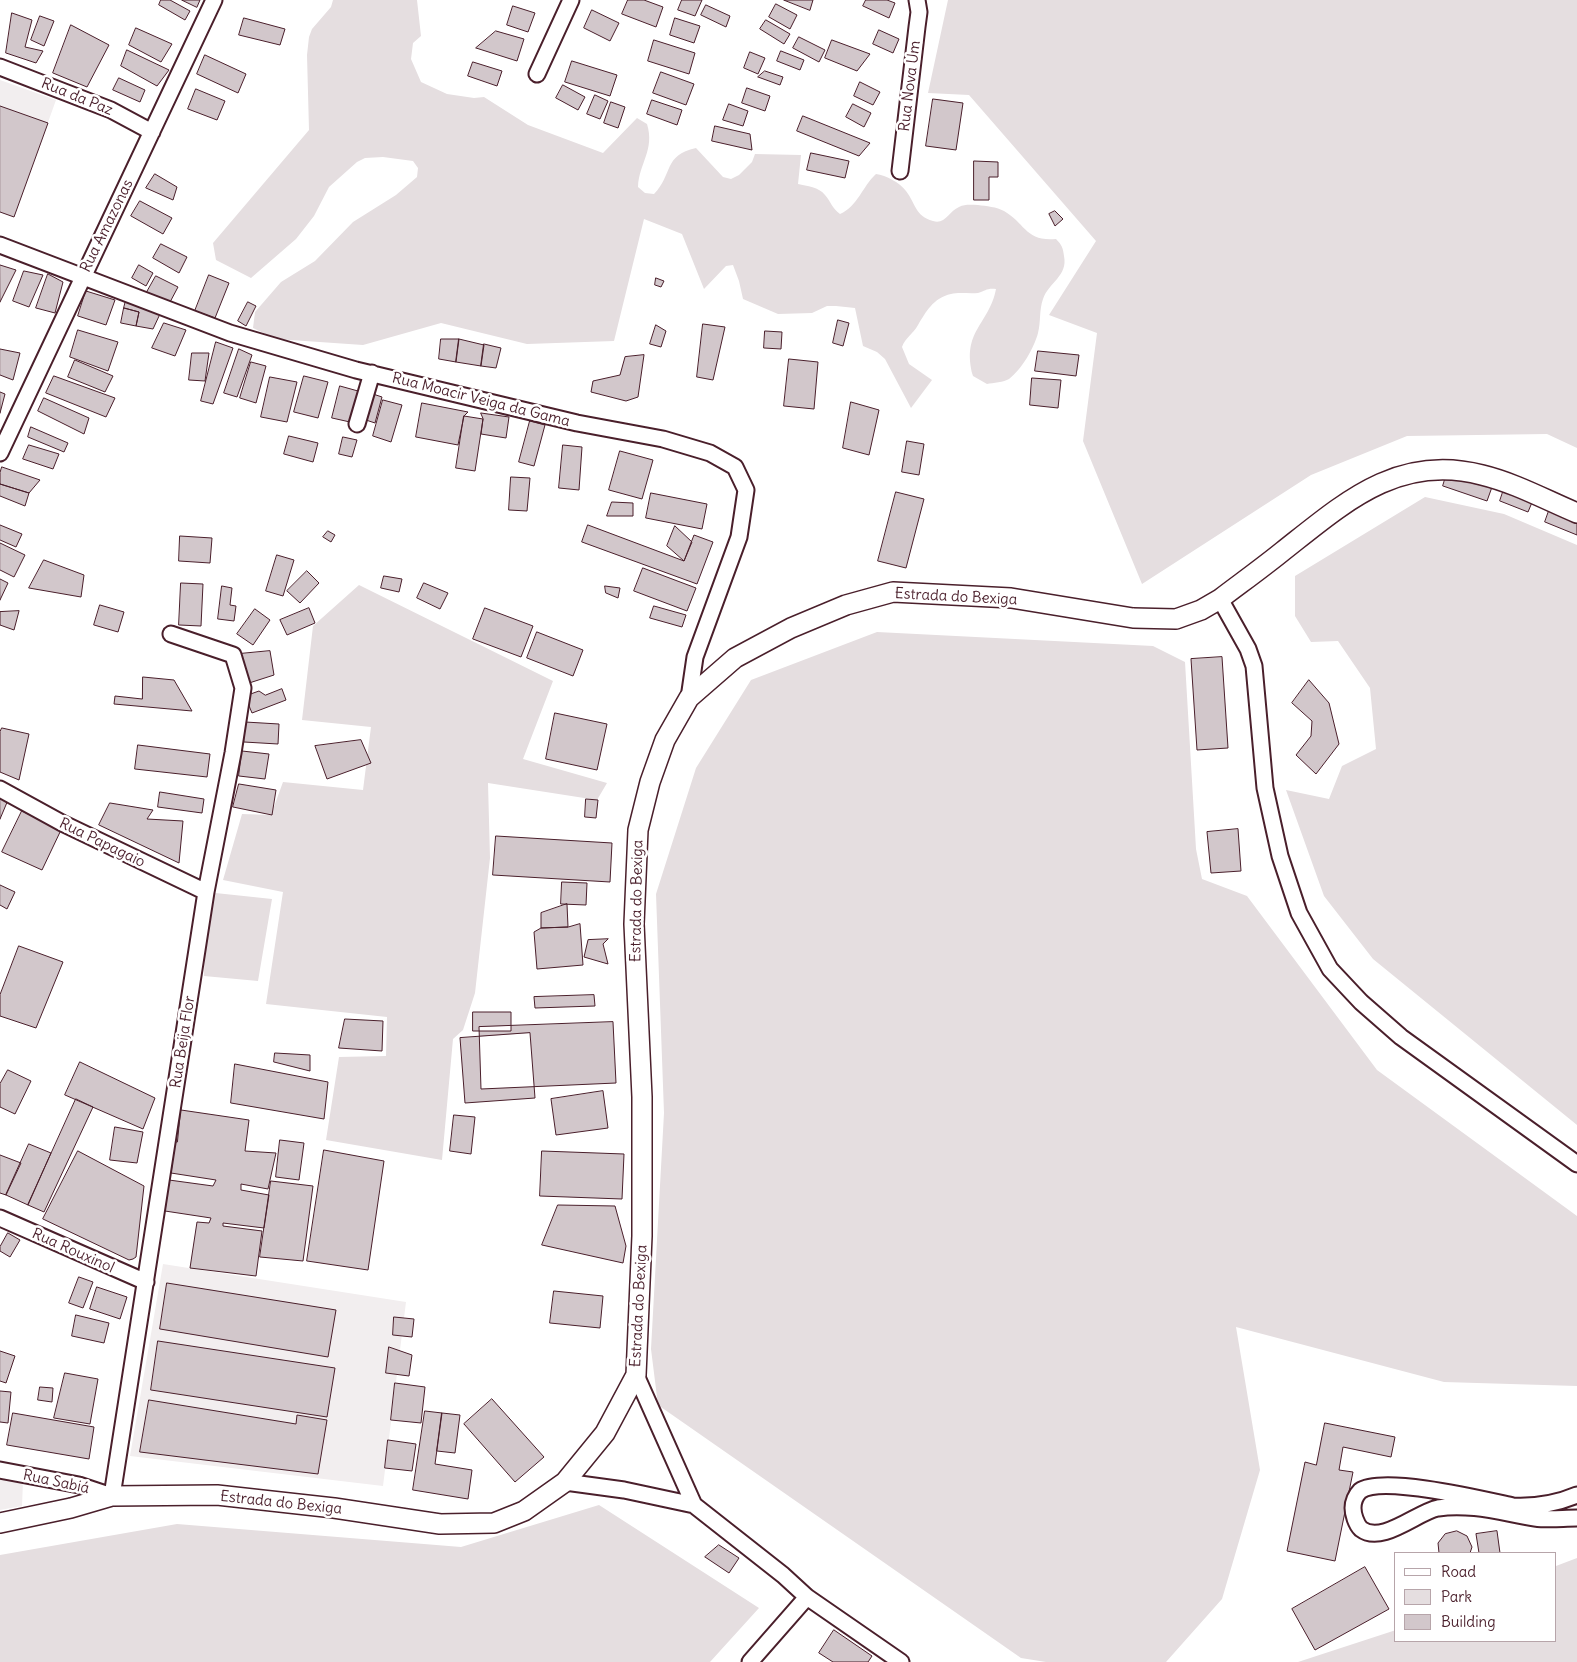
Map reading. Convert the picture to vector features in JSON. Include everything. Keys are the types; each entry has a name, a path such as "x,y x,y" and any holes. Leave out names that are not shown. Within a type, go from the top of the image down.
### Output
{"street":[{"name":"Rua Amazonas","path":"0,453 214,0"},
{"path":"537,74 571,0"},
{"name":"Rua Nova Um","path":"900,171 919,12 917,0"},
{"name":"Rua da Paz","path":"0,67 111,110 152,132"},
{"name":"Rua Moacir Veiga da Gama","path":"0,245 230,333 372,374 577,423 663,439 710,453 735,467 746,490 739,537 695,657 689,698"},
{"path":"357,424 372,374"},
{"name":"Estrada do Bexiga","path":"0,1523 72,1508 112,1496 217,1495 334,1508 440,1524 494,1522 524,1511 565,1482 605,1433 636,1375 642,1236 642,1097 634,924 638,830 650,782 666,740 689,698 735,658 791,628 846,605 893,592 1012,598 1133,618 1176,619 1201,610 1220,599 1332,511 1364,491 1407,473 1430,470 1454,470 1482,475 1518,487 1577,513"},
{"path":"1220,599 1246,644 1254,666 1265,788 1286,876 1299,913 1330,969 1361,1002 1401,1037 1577,1164"},
{"name":"Rua Beija Flor","path":"112,1496 206,892 234,753 243,688 233,655 171,634"},
{"name":"Rua Papagaio","path":"0,790 62,823 206,892"},
{"name":"Rua Rouxinol","path":"0,1218 146,1282"},
{"path":"636,1375 694,1505"},
{"name":"Rua Sabiá","path":"0,1470 80,1485 112,1496"},
{"path":"565,1482 624,1490 694,1505 807,1596 901,1662"},
{"path":"1577,1495 1553,1504 1513,1506 1418,1487 1376,1486 1360,1491 1355,1497 1353,1510 1357,1524 1361,1529 1376,1533 1398,1527 1435,1509 1450,1506 1481,1508 1535,1518 1577,1518"},
{"path":"750,1662 807,1596"}],"shaded area":[{"path":"0,80 56,100 14,217 0,212"},
{"path":"163,1264 406,1302 383,1486 130,1456"},
{"path":"0,1477 23,1481 22,1506 0,1510"}],"green space":[{"path":"333,0 417,0 421,36 413,43 411,59 421,82 447,94 474,98 484,97 528,125 603,153 637,118 647,124 649,133 648,149 638,187 645,193 654,194 678,155 696,148 723,177 731,179 739,175 752,162 755,154 801,155 798,184 820,190 840,214 856,201 876,174 897,182 906,191 919,213 933,221 941,221 956,209 966,205 988,206 1004,211 1032,235 1038,238 1056,239 1063,251 1063,269 1043,299 1038,333 1030,352 1014,375 1007,380 987,384 973,376 970,361 973,338 993,301 996,289 988,289 978,293 954,293 945,296 931,306 902,347 909,364 932,380 911,408 885,359 877,352 863,346 855,308 827,306 812,313 778,314 743,299 733,265 726,266 704,289 682,234 644,219 614,341 527,344 441,323 363,345 276,339 253,328 255,312 281,282 315,261 353,222 396,195 417,177 418,168 413,161 383,157 365,158 357,162 329,187 314,216 296,239 251,278 216,260 213,243 309,130 307,55 309,37 312,29 331,7"},
{"path":"948,0 1577,0 1577,448 1547,434 1407,436 1311,475 1142,584 1083,441 1097,333 1049,315 1096,241 969,95 928,93"},
{"path":"1425,497 1504,514 1577,545 1577,1125 1373,959 1324,896 1286,790 1329,799 1342,766 1376,749 1370,688 1338,641 1311,642 1295,616 1295,576"},
{"path":"359,585 553,681 523,759 607,783 597,800 488,783 490,858 475,993 463,1030 453,1039 442,1160 326,1140 339,1057 386,1056 387,1017 266,1004 283,892 223,880 242,814 271,815 283,782 363,790 371,727 302,720 313,626"},
{"path":"877,632 1153,646 1185,662 1196,849 1202,879 1247,896 1377,1070 1577,1216 1577,1386 1444,1382 1236,1327 1260,1470 1222,1599 1166,1662 1046,1662 1021,1658 658,1405 651,1349 664,1113 656,894 696,768 751,680"},
{"path":"206,892 272,899 258,981 204,976"},
{"path":"599,1505 759,1608 710,1662 0,1662 0,1555 177,1524 461,1547"},
{"path":"1577,1558 1577,1662 1298,1662 1394,1631 1394,1642 1557,1642 1557,1566"}],"building":[{"path":"161,0 170,0 190,11 185,20 159,5"},
{"path":"182,0 200,0 197,7"},
{"path":"628,0 644,0 663,7 656,27 622,14"},
{"path":"682,0 702,0 695,16 678,10"},
{"path":"784,0 813,0 810,10"},
{"path":"866,0 887,0 895,3 889,18 863,6"},
{"path":"776,4 797,15 790,29 769,17"},
{"path":"706,5 730,16 726,27 701,15"},
{"path":"513,6 535,13 528,32 507,25"},
{"path":"592,10 619,23 610,41 584,28"},
{"path":"12,13 32,20 25,47 43,51 36,63 6,53"},
{"path":"40,16 54,21 44,46 31,40"},
{"path":"244,18 285,29 280,45 239,35"},
{"path":"675,18 700,26 694,43 670,35"},
{"path":"766,20 790,34 784,44 760,29"},
{"path":"71,25 109,45 87,87 53,73"},
{"path":"136,28 172,44 161,62 129,45"},
{"path":"879,30 899,39 893,53 873,44"},
{"path":"496,31 524,39 517,61 476,48"},
{"path":"799,37 825,50 819,62 793,48"},
{"path":"654,40 695,53 689,74 648,61"},
{"path":"832,40 870,54 857,71 825,58"},
{"path":"127,50 169,70 157,86 121,66"},
{"path":"781,51 804,60 800,70 777,61"},
{"path":"750,52 765,58 758,74 744,68"},
{"path":"205,55 246,74 238,93 197,74"},
{"path":"572,61 617,75 610,96 565,82"},
{"path":"473,62 502,71 497,86 468,76"},
{"path":"765,71 783,77 780,85 758,77"},
{"path":"661,72 694,84 686,105 653,93"},
{"path":"119,78 145,90 140,102 113,90"},
{"path":"860,82 880,92 873,105 854,96"},
{"path":"563,85 585,97 578,110 556,98"},
{"path":"747,88 770,96 765,111 742,103"},
{"path":"196,89 225,101 217,120 188,109"},
{"path":"595,95 608,101 600,119 587,114"},
{"path":"933,99 963,103 956,150 926,146"},
{"path":"652,100 682,110 677,125 647,114"},
{"path":"611,102 625,107 618,128 604,123"},
{"path":"729,104 748,111 743,126 723,120"},
{"path":"853,104 871,113 864,127 846,117"},
{"path":"0,106 48,123 14,217 0,212"},
{"path":"803,116 870,143 859,156 797,131"},
{"path":"715,126 750,134 752,150 712,141"},
{"path":"811,153 849,161 845,178 807,170"},
{"path":"974,161 998,162 998,177 989,177 989,200 974,200"},
{"path":"155,174 177,187 173,200 146,188"},
{"path":"140,201 172,218 163,234 131,216"},
{"path":"1055,211 1063,219 1055,226 1049,214"},
{"path":"161,244 187,257 179,273 153,258"},
{"path":"0,265 16,270 0,302"},
{"path":"139,265 153,273 146,286 132,278"},
{"path":"24,271 43,275 29,307 13,301"},
{"path":"48,274 63,282 55,313 36,308"},
{"path":"209,275 229,283 215,318 195,311"},
{"path":"156,276 178,287 169,304 147,292"},
{"path":"656,278 664,281 661,287 655,285"},
{"path":"86,291 115,300 106,325 78,316"},
{"path":"126,300 160,314 153,329 136,326 139,312 124,308"},
{"path":"248,302 256,306 246,326 238,321"},
{"path":"124,308 139,312 136,326 121,323"},
{"path":"838,320 849,323 843,346 833,343"},
{"path":"164,323 186,330 175,356 152,348"},
{"path":"703,324 725,327 713,380 697,377"},
{"path":"656,325 666,331 661,347 650,344"},
{"path":"78,330 118,342 108,371 70,357"},
{"path":"765,331 782,332 781,349 764,348"},
{"path":"441,339 459,339 456,362 439,359"},
{"path":"459,339 484,345 481,366 456,362"},
{"path":"216,342 233,348 213,404 201,401"},
{"path":"484,344 501,348 496,368 481,366"},
{"path":"0,349 20,353 13,380 0,375"},
{"path":"239,349 252,355 237,397 224,393"},
{"path":"1038,351 1079,355 1076,376 1035,371"},
{"path":"192,353 209,353 205,381 189,380"},
{"path":"644,355 638,397 626,401 591,392 593,381 620,375 625,357"},
{"path":"789,359 818,362 814,409 784,406"},
{"path":"75,360 113,376 105,392 68,377"},
{"path":"251,362 266,366 256,403 240,398"},
{"path":"54,376 115,398 106,417 46,393"},
{"path":"304,376 328,382 318,418 294,412"},
{"path":"270,377 297,382 287,422 261,417"},
{"path":"1032,378 1061,380 1058,408 1030,405"},
{"path":"340,386 358,391 350,422 332,418"},
{"path":"0,392 5,394 0,413"},
{"path":"370,393 382,397 375,423 363,419"},
{"path":"44,398 89,418 84,434 38,411"},
{"path":"383,400 402,405 391,442 373,436"},
{"path":"851,402 879,410 869,455 843,448"},
{"path":"422,403 468,412 464,416 458,445 416,437"},
{"path":"481,413 509,417 506,438 481,434 483,419"},
{"path":"464,416 483,419 475,471 456,468"},
{"path":"530,421 545,425 534,466 519,462"},
{"path":"31,427 68,443 64,452 28,437"},
{"path":"289,436 318,443 313,462 284,454"},
{"path":"343,437 357,440 352,457 339,454"},
{"path":"907,441 924,444 919,475 902,472"},
{"path":"29,445 59,454 53,469 23,459"},
{"path":"563,445 582,447 579,490 559,488"},
{"path":"620,451 653,460 642,499 609,490"},
{"path":"2,467 40,480 29,493 0,484"},
{"path":"1447,473 1492,487 1487,501 1443,486"},
{"path":"511,477 530,478 527,511 509,510"},
{"path":"0,484 29,493 25,506 0,496"},
{"path":"1504,489 1533,500 1528,512 1500,501"},
{"path":"896,492 924,499 906,568 878,561"},
{"path":"651,493 707,504 702,529 646,518"},
{"path":"612,502 633,503 633,516 607,516"},
{"path":"1550,508 1577,518 1577,535 1545,522"},
{"path":"0,525 22,534 16,547 0,540"},
{"path":"588,525 684,561 694,535 713,542 697,584 582,542"},
{"path":"675,526 692,542 684,561 667,546"},
{"path":"328,531 335,535 331,542 323,537"},
{"path":"180,536 212,538 210,563 179,561"},
{"path":"0,543 25,555 14,577 0,570"},
{"path":"277,555 294,560 283,596 266,591"},
{"path":"44,560 84,575 81,597 29,588"},
{"path":"643,568 696,588 687,611 634,591"},
{"path":"307,571 319,583 300,603 287,591"},
{"path":"384,576 402,579 399,592 381,588"},
{"path":"0,579 8,583 0,600"},
{"path":"181,583 203,584 201,626 179,625"},
{"path":"424,583 448,593 440,609 417,598"},
{"path":"222,586 232,588 230,605 236,606 234,621 218,619"},
{"path":"605,586 620,588 618,598 606,593"},
{"path":"100,605 124,612 118,632 94,625"},
{"path":"654,606 686,615 682,627 650,618"},
{"path":"309,608 315,623 287,635 280,620"},
{"path":"485,608 533,626 521,657 473,639"},
{"path":"255,609 270,620 253,645 237,634"},
{"path":"19,611 14,630 0,625 0,612"},
{"path":"537,632 583,650 573,676 527,658"},
{"path":"270,651 274,675 246,684 239,654"},
{"path":"1222,657 1228,748 1197,750 1191,659"},
{"path":"143,677 174,680 192,711 114,704 115,696 142,699"},
{"path":"1309,680 1329,703 1339,744 1316,774 1296,755 1311,736 1312,721 1292,703"},
{"path":"282,689 286,700 252,713 245,696 259,691 265,695"},
{"path":"555,713 607,724 597,770 546,759"},
{"path":"245,722 279,724 278,744 244,742"},
{"path":"2,728 29,734 19,780 0,772 0,732"},
{"path":"361,740 371,763 327,779 315,746"},
{"path":"138,745 210,754 207,777 135,769"},
{"path":"242,751 269,754 265,779 239,776"},
{"path":"239,784 276,790 272,815 233,807"},
{"path":"160,792 204,799 202,813 158,807"},
{"path":"0,796 8,800 0,819"},
{"path":"586,799 598,800 596,818 585,817"},
{"path":"110,803 153,810 147,819 183,821 179,863 99,825"},
{"path":"22,811 61,830 42,870 2,852"},
{"path":"1238,829 1241,871 1211,873 1207,832"},
{"path":"496,836 612,843 610,882 493,875"},
{"path":"562,882 587,883 586,905 561,904"},
{"path":"0,885 15,892 7,909 0,905"},
{"path":"567,904 568,927 541,928 541,913"},
{"path":"580,924 583,965 537,969 534,932 541,928 568,927"},
{"path":"608,939 603,944 608,964 584,957 588,940"},
{"path":"19,946 63,962 36,1028 0,1016 0,995"},
{"path":"594,995 595,1006 535,1008 534,997"},
{"path":"473,1012 511,1012 511,1031 473,1031"},
{"path":"345,1019 383,1021 382,1051 339,1048"},
{"path":"613,1022 616,1083 481,1089 479,1027"},
{"path":"530,1033 535,1098 465,1103 460,1038"},
{"path":"275,1053 310,1055 310,1071 274,1062"},
{"path":"80,1062 155,1098 143,1129 65,1095"},
{"path":"235,1064 328,1082 324,1119 231,1103"},
{"path":"8,1070 31,1081 15,1114 0,1107 0,1084"},
{"path":"603,1091 608,1128 556,1135 551,1099"},
{"path":"76,1099 93,1107 44,1212 28,1205"},
{"path":"181,1110 249,1120 245,1151 276,1153 268,1189 241,1184 241,1190 269,1195 264,1228 223,1223 223,1226 262,1231 256,1276 190,1268 197,1222 209,1223 211,1218 165,1211 169,1180 213,1186 216,1180 171,1173"},
{"path":"454,1115 475,1117 471,1154 450,1151"},
{"path":"115,1127 143,1132 137,1163 110,1160"},
{"path":"280,1140 304,1143 299,1180 276,1177"},
{"path":"29,1144 51,1153 28,1205 6,1195"},
{"path":"324,1150 384,1161 368,1270 307,1261"},
{"path":"78,1151 144,1186 136,1257 133,1259 129,1260 43,1219"},
{"path":"542,1151 624,1154 622,1199 540,1196"},
{"path":"0,1155 21,1163 6,1195 0,1193"},
{"path":"271,1181 313,1186 303,1261 260,1257"},
{"path":"558,1205 615,1206 626,1246 623,1263 542,1245"},
{"path":"8,1233 20,1240 10,1257 0,1251 0,1247"},
{"path":"79,1277 93,1282 83,1308 69,1303"},
{"path":"167,1283 336,1310 328,1357 160,1329"},
{"path":"97,1287 127,1297 120,1319 90,1309"},
{"path":"554,1291 603,1296 600,1328 550,1323"},
{"path":"76,1315 109,1323 104,1343 72,1336"},
{"path":"394,1317 414,1319 412,1337 393,1335"},
{"path":"158,1341 335,1368 327,1417 151,1390"},
{"path":"389,1347 412,1355 409,1376 386,1373"},
{"path":"0,1351 15,1356 6,1383 0,1381"},
{"path":"65,1373 98,1379 90,1424 54,1418"},
{"path":"395,1383 425,1387 421,1423 391,1420"},
{"path":"40,1387 53,1388 52,1402 38,1400"},
{"path":"0,1391 11,1392 8,1423 0,1422"},
{"path":"492,1399 544,1457 515,1482 464,1424"},
{"path":"149,1400 296,1424 297,1415 327,1420 318,1474 140,1452"},
{"path":"425,1411 442,1413 435,1464 472,1470 468,1499 413,1490"},
{"path":"13,1413 94,1427 89,1459 7,1445"},
{"path":"442,1413 460,1415 455,1453 437,1451"},
{"path":"1325,1423 1395,1437 1391,1457 1343,1447 1339,1470 1353,1472 1335,1561 1287,1551 1305,1462 1316,1465"},
{"path":"388,1440 416,1444 412,1471 385,1468"},
{"path":"1457,1531 1467,1536 1472,1547 1470,1552 1439,1552 1438,1543 1445,1534"},
{"path":"1497,1531 1500,1552 1479,1552 1476,1534"},
{"path":"719,1545 739,1558 729,1573 705,1557"},
{"path":"1365,1567 1389,1609 1315,1650 1292,1609"},
{"path":"834,1630 872,1656 868,1662 833,1662 819,1653"}]}
